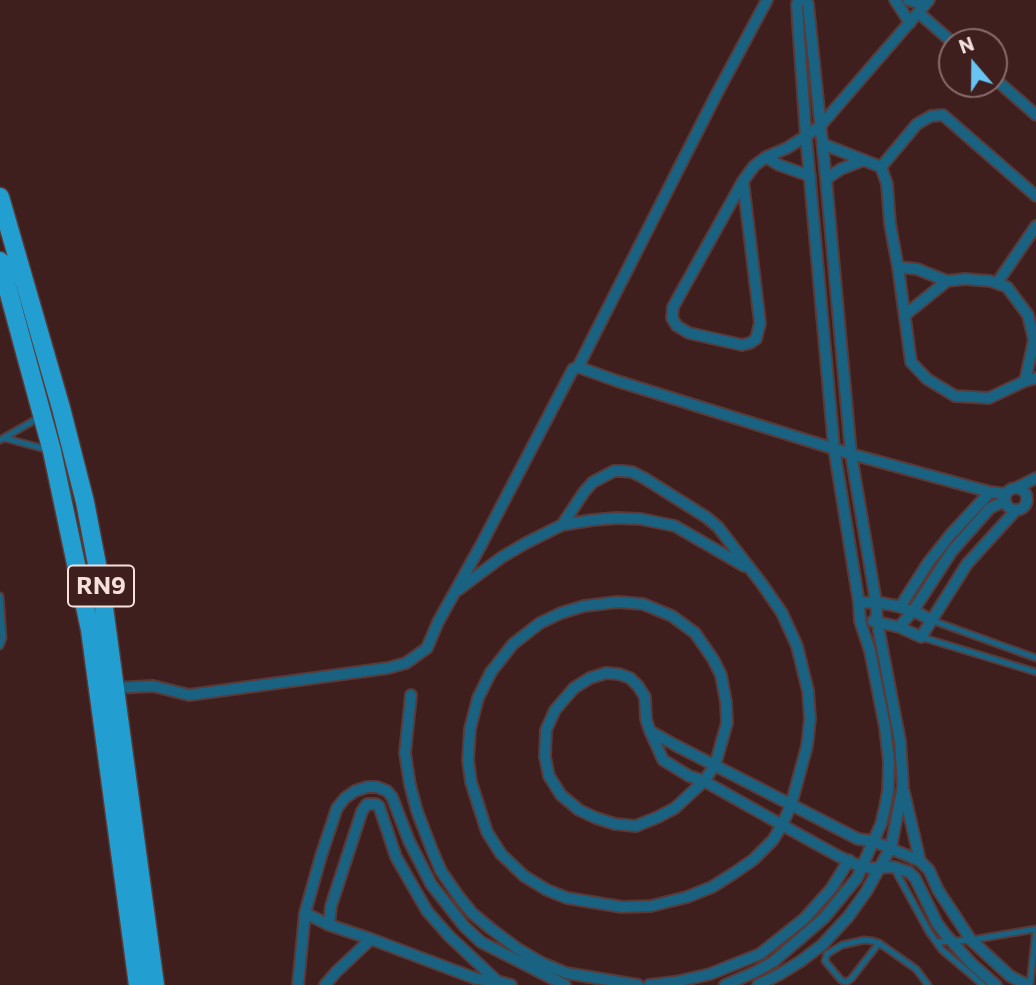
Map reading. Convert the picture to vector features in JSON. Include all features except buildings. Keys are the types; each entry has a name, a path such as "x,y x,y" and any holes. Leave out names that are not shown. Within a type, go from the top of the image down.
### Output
{"highway":[{"name":"RN9","path":"0,197 61,408 85,502 101,585 155,985"},
{"name":"RN9","path":"0,261 52,451 90,630 138,985"}],"street":[{"path":"115,688 153,686 189,695 397,666 414,659 427,648 438,622 573,369 578,367 715,97 768,0"},
{"path":"725,985 773,962 824,918 863,867 881,824 888,791 889,762 885,727 870,651 860,621 834,448 806,136 797,4 799,0"},
{"path":"806,0 823,144 851,454 877,621 900,741 903,786 920,861"},
{"path":"895,0 910,23"},
{"path":"908,0 925,6 942,28"},
{"path":"743,181 760,323 756,339 750,344 742,345 689,333 677,327 672,318 673,307 743,181 754,166 821,125 925,6"},
{"path":"1008,90 1036,115"},
{"path":"881,167 917,124 931,116 943,115 1036,196"},
{"path":"823,144 881,167 887,184 890,224 911,362 927,379 955,396 989,398 1030,379 1035,340 1028,315 1007,287 990,281 947,281 917,269 898,267"},
{"path":"765,157 810,176"},
{"path":"826,178 864,160"},
{"path":"997,283 1036,226"},
{"path":"905,315 947,281"},
{"path":"578,367 851,454 990,492 1009,494 1023,490 1028,502"},
{"path":"562,525 593,482 614,471 632,472 645,478 706,517 728,538 762,584 782,613 797,646 808,691 810,719 807,746 791,805 782,825 773,840 752,860 712,887 687,897 650,906 622,907 567,898 524,876 501,854 487,832 471,782 468,760 470,729 478,698 491,672 513,644 540,623 561,613 584,606 618,602 643,604 672,616 695,633 721,676 727,723 715,765 704,781 676,808 636,826 615,824 579,810 561,795 549,776 545,757 546,730 555,710 574,688 590,678 606,673 630,678 645,697 646,719 663,760 688,776 704,781 782,825 863,867 894,867 909,872 915,878 945,934 972,964 996,985"},
{"path":"899,627 913,611 951,551 982,515 1036,478"},
{"path":"900,607 951,534 990,492"},
{"path":"1009,494 1009,508 1028,502"},
{"path":"860,621 877,621 921,637 967,564 1028,502"},
{"path":"454,593 502,557 562,525 617,518 640,519 675,526 749,569"},
{"path":"859,603 876,602 900,607 931,620"},
{"path":"411,695 405,753 410,785 441,871 459,897 472,913 490,928 541,963 566,973 638,985"},
{"path":"650,731 858,839 891,847 920,861 929,870 938,890 971,940 1010,976 1028,985"},
{"path":"758,985 801,961 848,917 891,847 903,786"},
{"path":"298,985 306,914 337,808 345,798 366,787 377,787 387,791 392,797 409,841 431,884 464,926 481,942 565,985"},
{"path":"329,925 331,906 362,811 367,804 376,804 396,858 427,911 449,936 498,981"},
{"path":"649,985 710,974 760,954 804,919 831,889 849,860"},
{"path":"306,914 478,982 498,981 511,985"},
{"path":"325,985 371,939"},
{"path":"773,962 780,974"}],"lane":[{"path":"2,439 42,415"},
{"path":"2,439 52,451"},
{"path":"0,596 3,638 0,646"},
{"path":"931,620 1036,658"},
{"path":"921,637 1036,672"},
{"path":"894,867 942,950 983,985"},
{"path":"936,942 971,940 1036,929 1028,985"},
{"path":"879,943 846,982 841,980 825,961 827,954 851,942 864,940 879,943 916,969 928,985"},
{"path":"967,985 972,977"}]}
